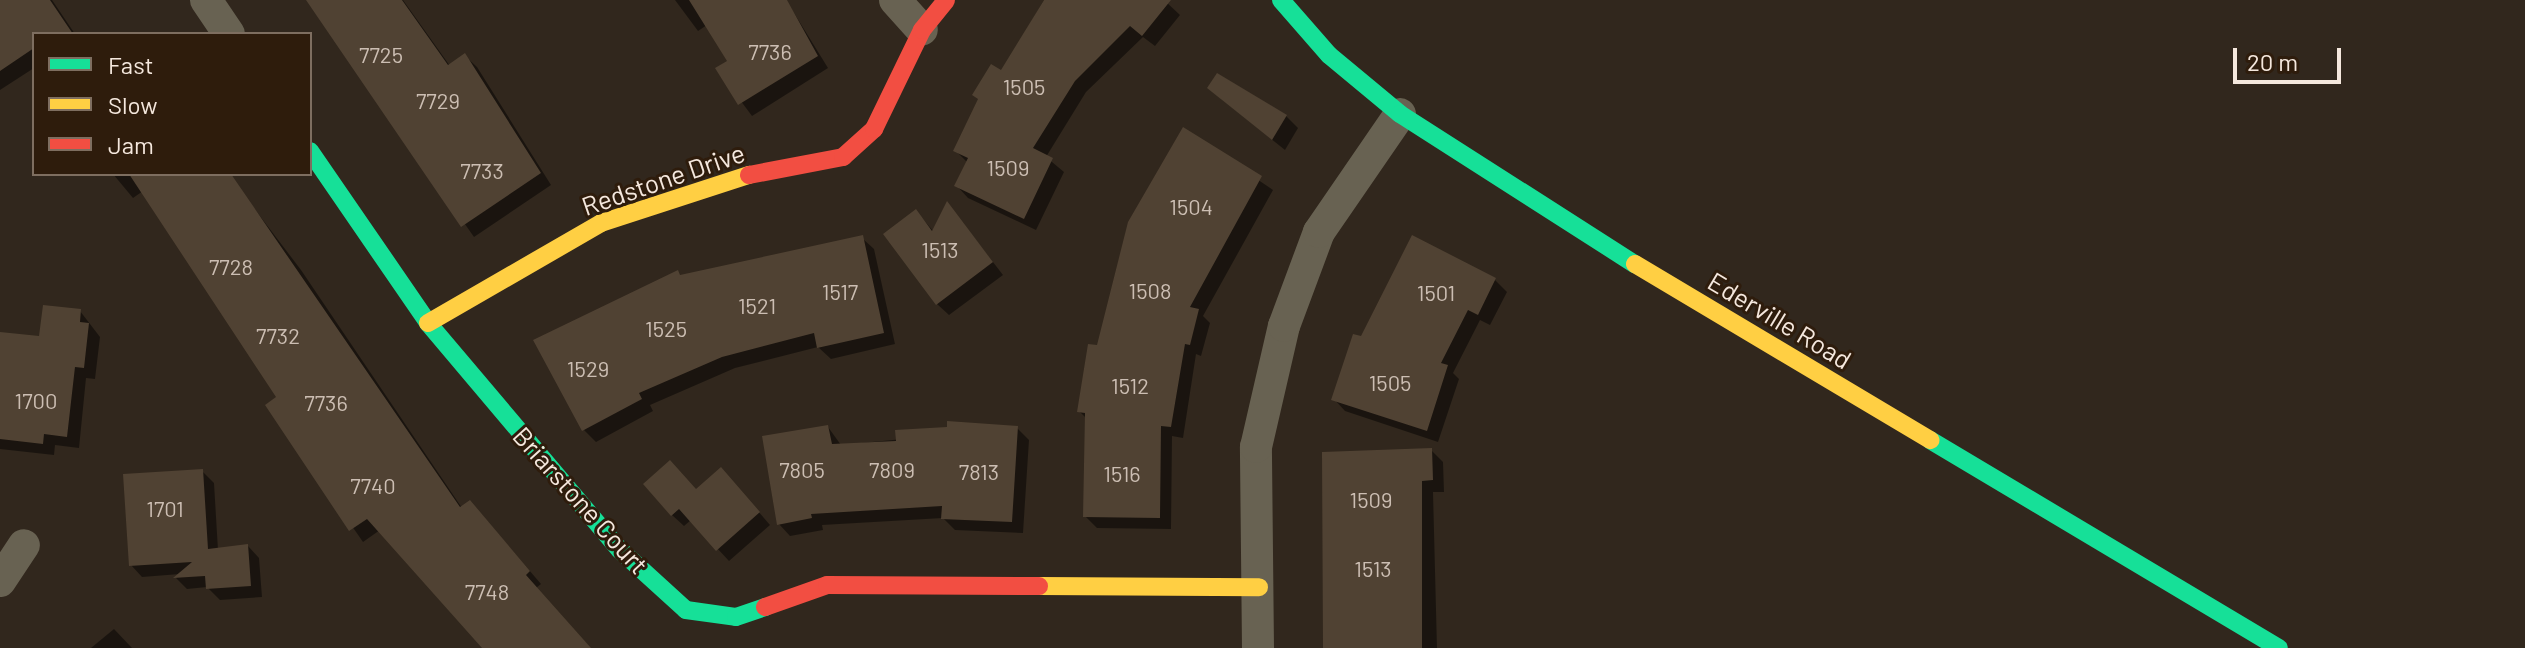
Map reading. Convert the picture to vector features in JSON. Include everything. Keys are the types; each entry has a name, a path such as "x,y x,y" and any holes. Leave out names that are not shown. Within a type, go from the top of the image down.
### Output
{"street":[{"path":"206,0 228,32"},
{"path":"895,0 922,30"},
{"name":"Redstone Drive","path":"428,323 601,223 726,179 843,157 874,129 922,30 946,0"},
{"name":"Ederville Road","path":"1281,0 1329,55 1400,114 1548,212 2279,648"},
{"path":"1258,648 1256,447 1284,326 1319,232 1400,114"},
{"name":"Briarstone Court","path":"312,154 428,323 620,550 686,610 736,617 827,585 1259,587"},
{"path":"0,581 24,545"}],"building":[{"path":"0,0 50,0 72,32 32,32 32,49 0,71"},
{"path":"306,0 402,0 448,65 465,53 541,173 461,227"},
{"path":"689,0 787,0 818,56 738,105 715,68 727,61"},
{"path":"1044,0 1171,0 1142,36 1130,26 1075,81 1033,148 1053,158 1024,219 954,186 968,158 953,151 978,99 972,95 991,64 1001,70"},
{"path":"1217,73 1287,115 1272,140 1207,88"},
{"path":"1183,127 1262,176 1190,307 1199,309 1190,345 1185,344 1171,427 1161,426 1160,518 1083,517 1085,413 1077,412 1088,344 1097,345 1128,222"},
{"path":"130,176 232,176 460,507 470,500 530,571 526,575 591,648 482,648 367,519 349,531 265,405 276,397"},
{"path":"947,201 993,262 936,305 883,234 916,209 932,231"},
{"path":"863,235 884,333 817,348 814,333 722,357 639,393 642,399 582,431 533,340 678,270 680,275"},
{"path":"1412,235 1496,278 1478,315 1468,310 1441,363 1448,365 1427,431 1331,400 1353,334 1361,336"},
{"path":"43,305 81,309 80,322 89,323 84,368 75,367 67,437 44,434 43,444 0,439 0,332 39,336"},
{"path":"947,421 1018,426 1012,522 941,519 942,506 811,514 812,518 777,525 762,436 828,425 832,444 896,441 895,430 947,427"},
{"path":"1432,448 1433,480 1422,481 1422,648 1323,648 1322,452"},
{"path":"670,460 696,489 721,467 760,512 716,551 679,509 671,516 643,484"},
{"path":"203,469 208,549 248,544 251,586 206,589 205,576 173,578 192,562 129,566 123,474"}],"traffic: fast":[{"path":"1281,0 1329,55 1400,114 1635,264"},
{"path":"312,154 428,323 620,550 686,610 736,617 765,607"},
{"path":"1930,440 2279,648"}],"traffic: slow":[{"path":"428,323 601,223 749,175"},
{"path":"1635,264 1930,440"},
{"path":"1039,586 1259,587"}],"traffic: jam":[{"path":"749,175 843,157 874,129 922,30 946,0"},
{"path":"765,607 827,585 1039,586"}]}
